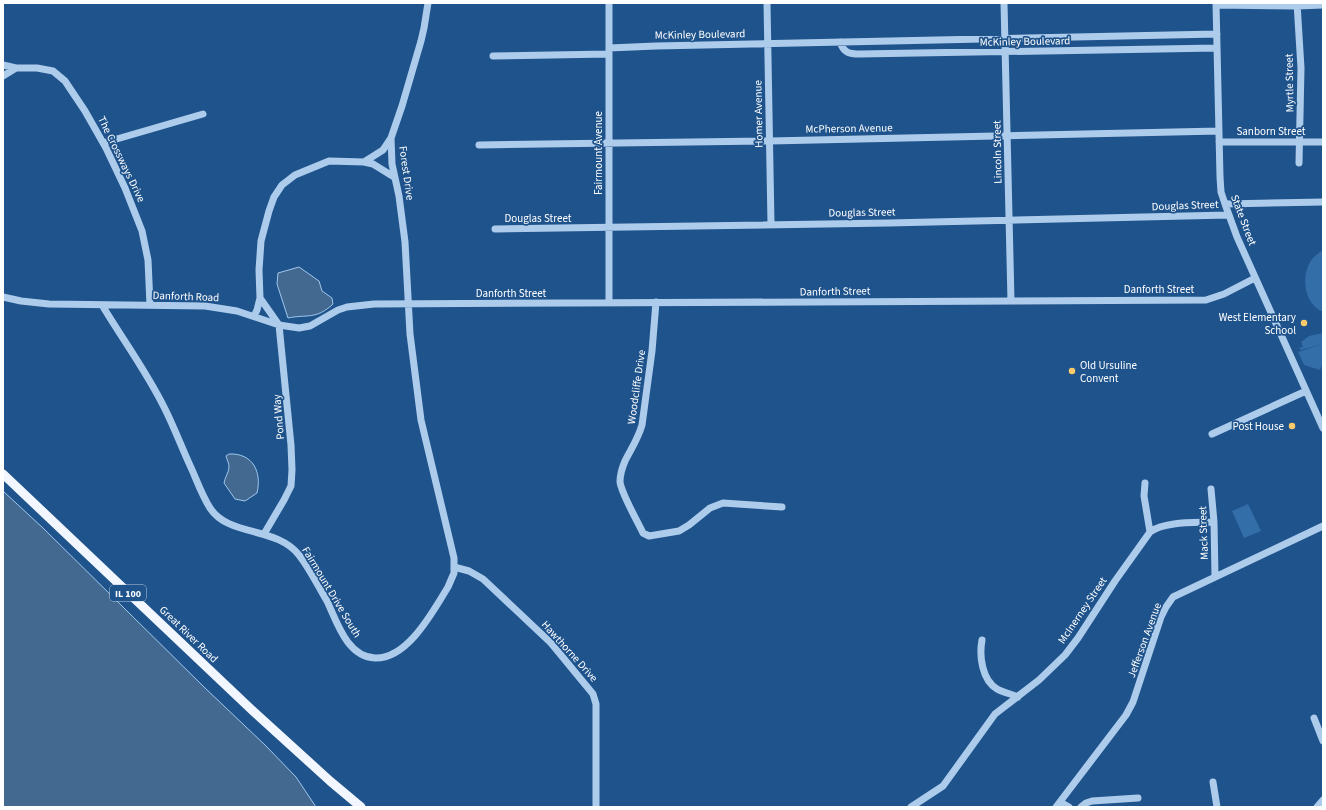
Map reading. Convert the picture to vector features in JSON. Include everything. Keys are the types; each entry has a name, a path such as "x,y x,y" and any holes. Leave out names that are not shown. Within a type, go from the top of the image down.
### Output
{"main road":[{"name":"Great River Road","path":"3,474 253,711 361,807"}],"street":[{"name":"Forest Drive","path":"410,304 403,222 394,177 391,138 421,41 428,3"},
{"name":"Fairmount Avenue","path":"609,3 609,303"},
{"name":"Homer Avenue","path":"767,3 771,224"},
{"name":"Lincoln Street","path":"1004,3 1011,301"},
{"path":"1216,4 1323,5"},
{"name":"State Street","path":"1216,4 1220,177 1221,192 1224,204 1255,278 1323,428"},
{"name":"Myrtle Street","path":"1297,4 1301,68 1299,163"},
{"name":"McKinley Boulevard","path":"493,56 609,51 656,46 1217,34"},
{"path":"1174,35 1174,49"},
{"name":"McKinley Boulevard","path":"840,42 846,53 860,54 1217,48"},
{"name":"The Crossways Drive","path":"3,65 16,68 37,68 53,71 59,75 69,87 85,111 103,143 125,188 142,231 148,260 150,305"},
{"path":"3,76 16,68"},
{"path":"103,143 202,114"},
{"name":"McPherson Avenue","path":"480,145 770,141 1219,131"},
{"path":"364,162 383,150 391,138"},
{"name":"Sanborn Street","path":"1219,142 1323,142"},
{"path":"254,316 260,298 259,270 261,241 268,211 274,197 282,185 295,175 329,161 364,162 373,164 394,177"},
{"path":"1224,204 1323,202"},
{"name":"Douglas Street","path":"495,229 1228,215"},
{"name":"Danforth Street","path":"410,304 1206,300 1224,294 1255,278"},
{"name":"Danforth Road","path":"3,297 32,303 205,306 254,316 279,326 299,328 310,326 338,310 358,306 410,304"},
{"name":"Pond Way","path":"260,298 279,326 291,445 292,470 291,486 264,534"},
{"name":"Woodcliffe Drive","path":"656,302 652,351 640,435 622,468 620,479 624,494 643,533 649,536 679,531 710,508 723,503 782,507"},
{"name":"Fairmount Drive South","path":"102,305 158,396 209,506 214,513 223,520 287,543 299,555 320,589 346,640 359,652 374,658 382,658 396,653 408,643 448,587 452,580 454,567 451,546 433,477 421,420 410,334 410,304"},
{"path":"1212,434 1306,391"},
{"path":"1145,483 1144,496 1150,532 1156,528 1167,525 1214,522"},
{"name":"Mack Street","path":"1211,489 1214,522 1215,576"},
{"name":"Jefferson Avenue","path":"1058,805 1126,715 1133,702 1162,617 1169,603 1176,595 1323,526"},
{"name":"McInerney Street","path":"911,807 943,786 995,714 1053,668 1074,644 1115,581 1150,532"},
{"name":"Hawthorne Drive","path":"454,567 476,574 551,643 590,689 595,698 596,807"},
{"path":"982,640 982,661 989,682 998,689 1018,697"},
{"path":"1314,718 1323,741"},
{"path":"1213,782 1217,807"},
{"path":"1081,807 1092,801 1138,798"},
{"path":"1317,807 1323,800"},
{"path":"1058,805 1069,807"}],"shaded area":[{"path":"1323,250 1323,312 1316,308 1311,302 1305,280 1309,264 1313,258"},
{"path":"299,267 319,281 322,291 332,298 333,304 327,309 311,316 288,318 277,284 278,273"},
{"path":"1323,333 1323,344 1301,350 1299,348 1303,347 1301,342 1309,336"},
{"path":"1323,344 1323,363 1320,370 1304,365 1298,352"},
{"path":"229,454 244,457 250,460 257,471 257,493 245,501 235,499 224,483 229,467 226,456"},
{"path":"3,491 43,528 265,745 296,777 316,807 3,807"},
{"path":"1248,504 1261,531 1244,538 1232,511"}],"place":[{"name":"West Elementary School","path":"1304,323"},
{"name":"Old Ursuline Convent","path":"1072,371"},
{"name":"Post House","path":"1292,426"}]}
